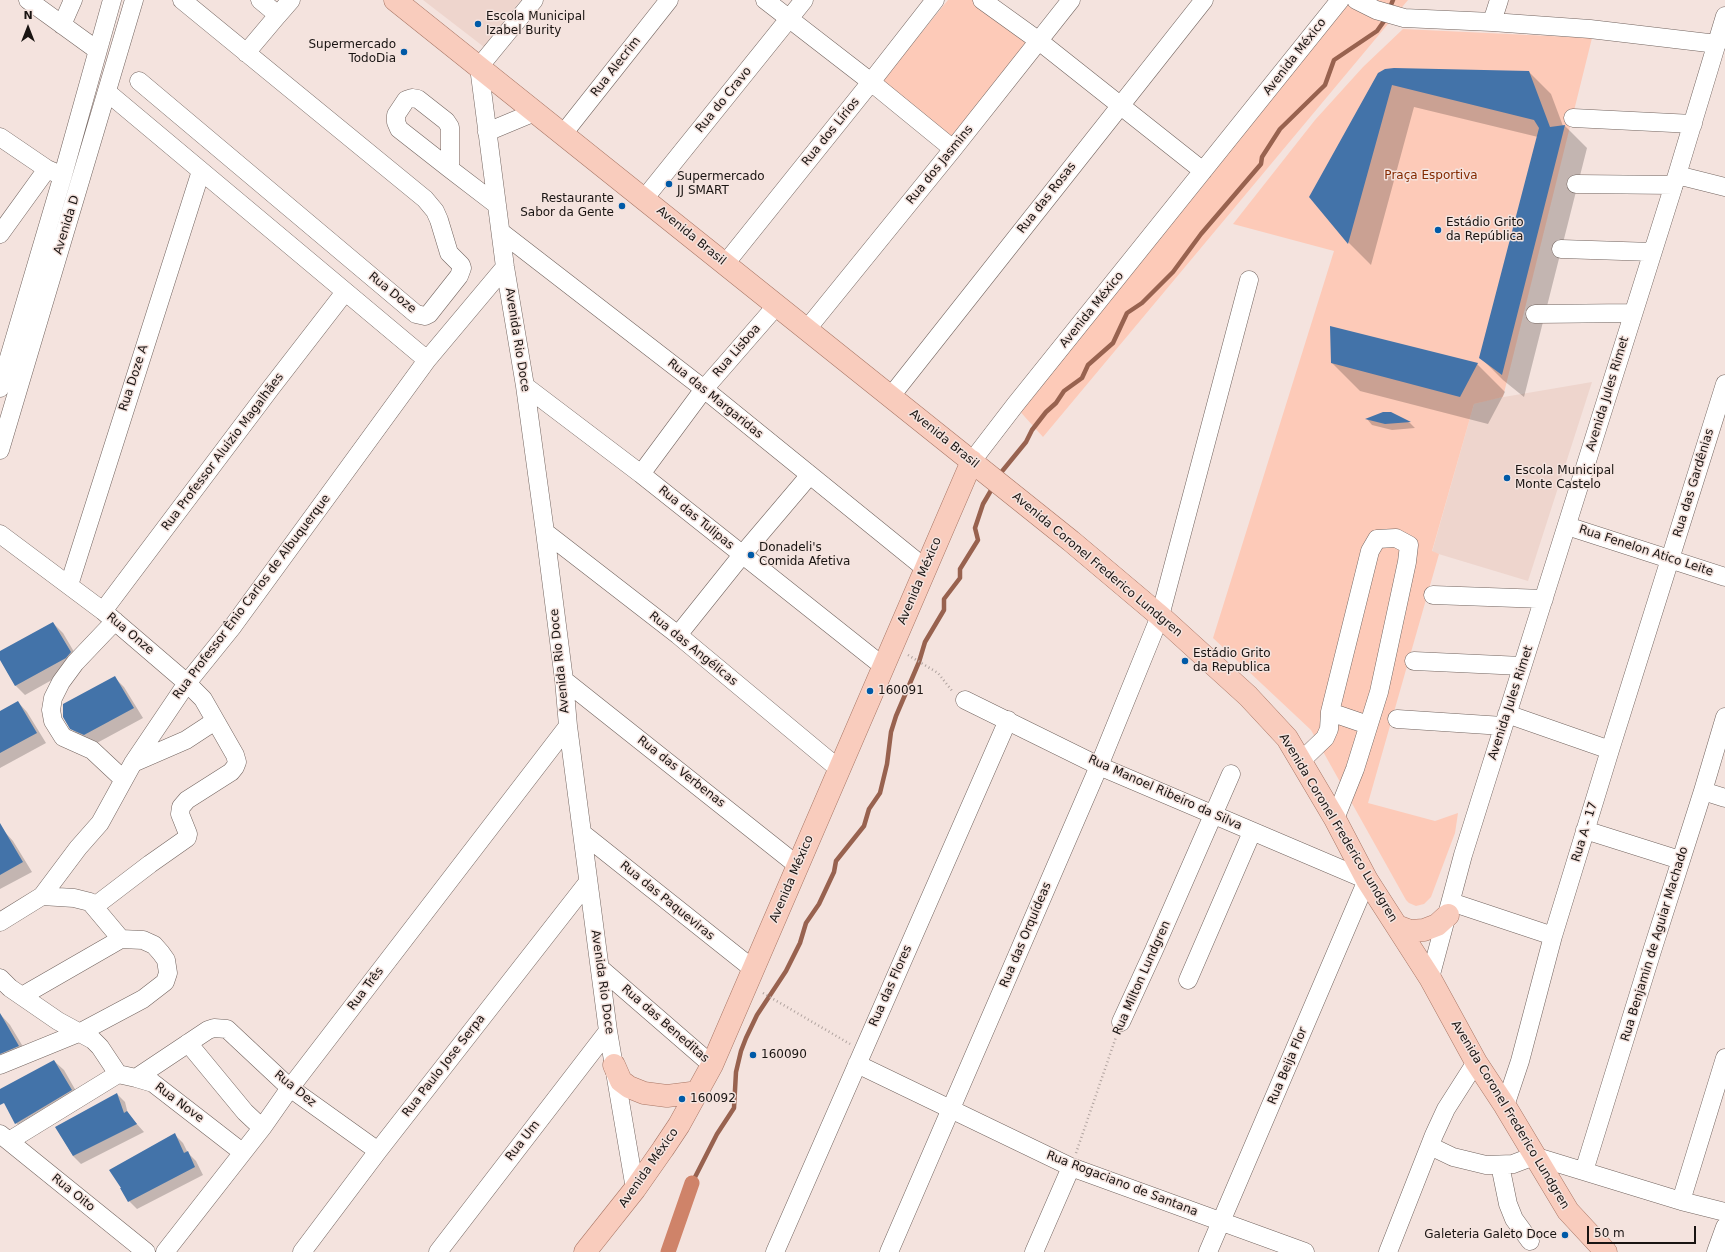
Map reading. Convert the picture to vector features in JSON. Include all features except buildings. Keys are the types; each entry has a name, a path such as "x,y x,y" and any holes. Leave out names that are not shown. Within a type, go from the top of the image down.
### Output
{"main road":[{"name":"Avenida Brasil","path":"395,0 979,467"},
{"name":"Avenida Coronel Frederico Lundgren","path":"979,467 1160,616 1248,696 1287,738 1335,819 1368,880 1430,978 1476,1062 1505,1106 1568,1211 1605,1252"},
{"name":"Avenida México","path":"585,1252 612,1220 635,1189 675,1131 699,1092 926,569 979,467"},
{"path":"1397,926 1410,931 1424,930 1437,925 1450,909"},
{"path":"614,1065 621,1081 629,1088 644,1093 667,1096 699,1092"}],"street":[{"path":"28,0 98,50"},
{"path":"62,25 73,0"},
{"name":"Avenida D","path":"0,388 55,172 98,50 112,0"},
{"name":"Avenida D","path":"0,450 6,408 107,92 134,0"},
{"name":"Rua Doze","path":"140,81 416,314 421,316 429,314 459,276 462,268 461,265 449,252 443,228 435,211 425,199 182,0"},
{"path":"260,0 278,15"},
{"path":"246,53 291,0"},
{"path":"479,67 534,0"},
{"name":"Rua Alecrim","path":"563,134 669,0"},
{"path":"765,0 871,82 953,149"},
{"name":"Rua do Cravo","path":"644,199 804,0"},
{"name":"Rua dos Lírios","path":"725,264 935,0"},
{"path":"982,0 1039,41 1203,171"},
{"name":"Rua dos Jasmins","path":"807,329 953,149 1070,0"},
{"name":"Rua das Rosas","path":"890,396 1204,0"},
{"path":"1356,0 1376,10 1404,18 1492,22 1590,29 1717,44"},
{"path":"1492,22 1499,0"},
{"name":"Avenida México","path":"979,467 1015,405 1337,4"},
{"name":"Avenida Jules Rimet","path":"1430,978 1450,909 1463,855 1676,180 1725,16"},
{"name":"Avenida Rio Doce","path":"479,67 505,268 525,386 545,532 564,680 568,726 608,1031 635,1189"},
{"path":"107,92 427,360"},
{"path":"487,132 535,112"},
{"path":"1573,118 1693,124"},
{"path":"0,137 55,172 0,234"},
{"path":"450,169 497,205"},
{"name":"Rua Doze A","path":"69,585 201,171"},
{"path":"1576,184 1676,180 1725,187"},
{"name":"Rua das Margaridas","path":"501,232 704,389 926,569"},
{"path":"1562,249 1653,252"},
{"name":"Rua Professor Ênio Carlos de Albuquerque","path":"0,922 42,896 78,848 100,823 113,802 132,763 187,683 233,626 427,360 505,268"},
{"name":"Rua das Orquídeas","path":"889,1252 1099,766 1160,616 1250,280"},
{"name":"Rua Professor Aluizio Magalhães","path":"123,779 92,750 63,737 53,721 51,710 53,698 61,682 274,383 345,292"},
{"name":"Rua Lisboa","path":"641,474 704,389 777,305"},
{"path":"1535,314 1633,313"},
{"name":"Rua das Gardênias","path":"1670,559 1725,384"},
{"name":"Rua das Tulipas","path":"525,386 641,474 884,667"},
{"path":"678,635 742,555 810,476"},
{"name":"Rua Fenelon Atico Leite","path":"1567,526 1725,577"},
{"name":"Rua das Angélicas","path":"545,532 678,635 839,769"},
{"name":"Rua Onze","path":"0,534 109,616 187,683 204,700 235,755 237,762 231,772 187,800 181,807 180,814 188,834 187,838 136,874 95,906"},
{"path":"1301,761 1325,738 1329,729 1330,712 1370,551 1377,539 1396,538 1409,545 1407,562 1379,692 1354,769 1335,819"},
{"name":"Rua A - 17","path":"1505,1106 1520,1061 1553,936 1670,559"},
{"path":"1433,595 1544,599"},
{"path":"1414,661 1522,666"},
{"name":"Rua das Verbenas","path":"564,680 798,865"},
{"name":"Rua Manoel Ribeiro da Silva","path":"965,700 1099,766 1368,880"},
{"path":"1330,712 1368,725"},
{"name":"Rua Benjamin de Aguiar Machado","path":"1584,1171 1725,717"},
{"path":"1397,719 1505,720 1610,750"},
{"name":"Rua das Flores","path":"775,1252 1008,720"},
{"path":"132,763 186,740 215,721"},
{"name":"Rua Três","path":"164,1252 262,1128 290,1088 568,726"},
{"name":"Rua Milton Lundgren","path":"1121,1022 1214,816 1231,774"},
{"path":"1703,791 1725,798"},
{"path":"1585,830 1680,860"},
{"path":"1188,980 1252,832"},
{"name":"Rua das Paqueviras","path":"582,833 750,977"},
{"name":"Rua Beija Flor","path":"1208,1252 1368,880"},
{"name":"Rua Paulo Jose Serpa","path":"302,1252 378,1151 588,882"},
{"path":"42,896 84,899 90,902 95,906 121,939"},
{"path":"1450,909 1553,936"},
{"path":"0,1065 81,1032 143,999 165,982 168,968 166,960 154,945 143,940 121,939 22,996"},
{"name":"Rua das Beneditas","path":"600,968 712,1065"},
{"path":"0,978 22,996 58,1021 81,1032 100,1047 118,1074 4,1138"},
{"name":"Rua Dez","path":"188,1043 208,1030 214,1028 227,1029 232,1032 290,1088 378,1151"},
{"name":"Rua Um","path":"438,1252 608,1031"},
{"path":"136,1078 188,1043 245,1112 262,1128"},
{"name":"Rua Rogaciano de Santana","path":"860,1057 950,1110 1071,1167 1304,1252"},
{"path":"1681,1201 1725,1058"},
{"path":"1388,1252 1446,1109 1476,1062"},
{"name":"Rua Nove","path":"118,1074 153,1083 242,1152"},
{"name":"Rua Oito","path":"4,1138 146,1252"},
{"path":"1430,1146 1453,1157 1486,1165 1512,1164 1534,1156 1681,1201 1725,1212"},
{"path":"1500,1165 1508,1204 1514,1219 1530,1241"},
{"path":"1034,1252 1071,1167"},
{"path":"1716,1252 1725,1227"}],"path":[{"path":"913,658 938,673 955,695 965,700"},
{"path":"750,977 860,1057"},
{"name":"Rua Milton Lundgren","path":"1071,1167 1121,1022"}],"shaded area":[{"name":"Escola Municipal Izabel Burity","path":"423,0 521,0 484,47"},
{"name":"Escola Municipal Monte Castelo","path":"1592,382 1528,581 1432,552 1474,404 1492,399"}],"green space":[{"path":"948,0 992,0 1038,37 955,140 882,81"},
{"path":"1344,0 1408,0 1043,437 1016,407"},
{"name":"Praça Esportiva","path":"1403,29 1592,38 1503,397 1474,404 1432,551 1439,554 1368,803 1435,821 1458,813 1455,833 1431,897 1424,904 1416,906 1406,900 1311,730 1213,638 1334,251 1233,224 1315,120 1363,67"}],"waterway":[{"path":"1389,10 1393,0"},
{"path":"999,475 1026,442 1032,430 1046,412 1056,403 1064,391 1082,378 1088,365 1113,343 1127,313 1142,303 1173,272 1201,234 1261,164 1262,157 1280,129 1325,85 1334,60 1377,31 1387,17"},
{"path":"692,1183 717,1134 734,1108 736,1072 741,1051 757,1015 786,971 800,943 806,923 819,904 834,872 836,861 864,826 869,809 880,793 887,764 891,732 896,716 919,662 925,642 944,610 944,599 960,578 960,569 978,540 975,528 983,504 993,487"},
{"path":"668,1252 692,1183"}],"place":[{"name":"Escola Municipal Izabel Burity","path":"478,24"},
{"name":"Supermercado TodoDia","path":"404,52"},
{"name":"Supermercado JJ SMART","path":"669,184"},
{"name":"Restaurante Sabor da Gente","path":"622,206"},
{"name":"Estádio Grito da República","path":"1438,230"},
{"name":"Escola Municipal Monte Castelo","path":"1507,478"},
{"name":"Donadeli's Comida Afetiva","path":"751,555"},
{"name":"Estádio Grito da Republica","path":"1185,661"},
{"name":"160091","path":"870,691"},
{"name":"160090","path":"753,1055"},
{"name":"160092","path":"682,1099"},
{"name":"Galeteria Galeto Doce","path":"1565,1235"}]}
